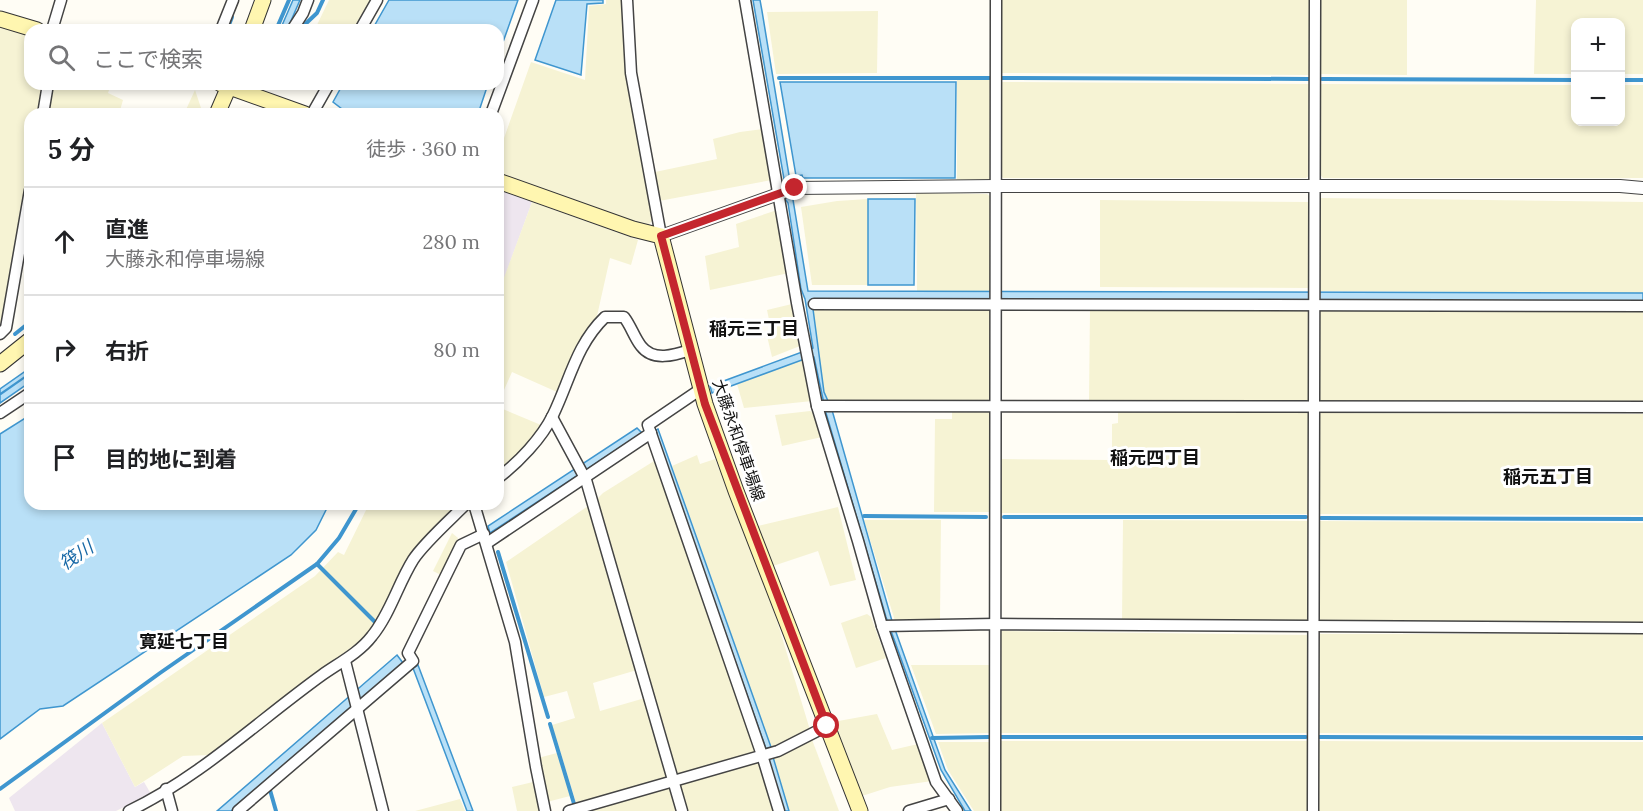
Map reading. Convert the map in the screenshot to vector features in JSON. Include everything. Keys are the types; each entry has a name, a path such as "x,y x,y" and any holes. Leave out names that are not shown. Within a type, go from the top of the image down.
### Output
{"main road":[{"path":"254,24 263,0"},
{"path":"0,19 24,26"},
{"path":"219,108 225,90"},
{"path":"238,90 277,108"},
{"path":"504,184 633,229 661,236"},
{"name":"大藤永和停車場線","path":"661,236 701,389 736,491 860,811"},
{"path":"0,364 24,345"}],"street":[{"path":"54,24 61,0"},
{"path":"224,24 234,0"},
{"path":"296,24 308,0"},
{"path":"363,24 377,0"},
{"path":"504,78 532,0"},
{"path":"627,0 632,73 661,236 795,188 1316,185 1643,188"},
{"path":"745,0 808,363 824,406 858,541 888,626 936,782 957,811"},
{"path":"995,811 996,0"},
{"path":"1313,811 1316,0"},
{"path":"44,108 47,90"},
{"path":"315,108 326,90"},
{"path":"493,108 500,90"},
{"path":"0,334 6,328 24,224"},
{"path":"814,304 996,299 1643,306"},
{"path":"504,473 523,456 552,417 587,337 605,317 624,316 641,346 650,353 669,356 690,350"},
{"path":"701,389 648,425 762,755 779,811"},
{"path":"0,413 24,397"},
{"path":"824,406 1643,407"},
{"path":"552,417 584,476 682,811"},
{"path":"238,811 413,661 408,653 461,545 486,539 651,433"},
{"path":"129,811 213,758 322,675 345,661 372,638 414,558 460,510"},
{"path":"476,510 520,665 545,811"},
{"path":"888,626 995,624 1643,628"},
{"path":"345,661 383,811"},
{"path":"569,811 778,750 827,726"},
{"path":"166,789 172,811"},
{"path":"909,811 949,799"}],"shaded area":[{"path":"329,0 372,0 358,24 317,24"},
{"path":"606,0 622,0 627,77 652,202 652,221 647,226 504,176 504,138 531,62 585,80 589,6 606,4"},
{"path":"1001,0 1311,0 1310,75 1001,73"},
{"path":"1319,0 1407,0 1407,75 1319,74"},
{"path":"1536,0 1643,0 1643,74 1625,74 1625,18 1571,18 1571,74 1534,74"},
{"path":"878,11 877,73 776,74 767,12"},
{"path":"0,27 24,33 24,90 42,90 39,108 24,108 24,193 0,327"},
{"path":"957,80 992,80 992,181 957,181"},
{"path":"1001,82 1310,84 1310,175 1306,178 1003,178 1000,174"},
{"path":"1319,84 1571,85 1571,126 1625,126 1625,85 1643,85 1643,178 1323,178 1319,173"},
{"path":"52,90 109,90 108,93 123,100 121,108 49,108"},
{"path":"195,90 201,108 187,108"},
{"path":"763,129 772,180 659,201 655,172 717,159 713,139"},
{"path":"504,192 532,202 504,279"},
{"path":"916,193 987,194 992,198 992,292 917,291"},
{"path":"1320,198 1643,202 1643,293 1320,291"},
{"path":"868,199 868,285 812,285 801,207"},
{"path":"1100,200 1309,202 1309,288 1100,287"},
{"path":"532,202 638,240 631,265 610,258 597,316 575,351 557,392 512,372 504,390 504,278"},
{"path":"777,210 789,273 710,290 705,256 739,247 736,224"},
{"path":"792,304 800,346 772,357 767,336 772,334 767,310"},
{"path":"1309,308 1309,401 1306,403 1089,400 1090,309"},
{"path":"813,309 994,309 993,396 988,400 828,401 824,392"},
{"path":"1319,309 1643,311 1643,404 1320,403 1318,399"},
{"path":"802,360 812,401 744,408 737,384"},
{"path":"504,410 541,425 523,451 504,468"},
{"path":"988,410 991,413 990,512 934,512 935,419 952,419 952,411"},
{"path":"810,411 814,413 822,437 782,446 775,415"},
{"path":"1118,412 1307,412 1310,414 1310,514 1001,513 1001,459 1112,460 1112,424 1118,423"},
{"path":"1321,413 1643,414 1643,515 1318,514 1318,416"},
{"path":"697,455 700,464 715,459 754,555 778,624 810,730 771,747 672,466"},
{"path":"654,461 757,750 753,754 679,775 675,774 595,501 603,493"},
{"path":"588,506 637,670 593,683 600,711 645,698 668,776 666,780 577,806 552,725 575,718 567,691 544,697 506,562"},
{"path":"838,507 856,580 830,586 818,551 773,566 758,526"},
{"path":"366,510 453,510 411,555 394,584 378,621 365,637 209,755 183,756 135,787 102,723 315,576 338,552 344,555"},
{"path":"864,520 941,520 940,620 895,621"},
{"path":"1123,520 1309,521 1309,620 1305,623 1122,621"},
{"path":"1318,521 1643,523 1643,623 1321,622 1318,617"},
{"path":"452,533 458,538 441,575 433,571"},
{"path":"867,614 871,617 886,658 856,668 841,623"},
{"path":"1000,632 1309,635 1308,733 999,733"},
{"path":"1318,634 1643,634 1643,735 1317,733"},
{"path":"911,665 991,665 991,733 936,734"},
{"path":"877,714 892,750 918,744 932,781 890,787 862,796 833,722"},
{"path":"102,723 135,787 144,782 151,794 116,811 15,811 9,798"},
{"path":"811,737 839,811 789,811 773,757"},
{"path":"1000,741 1307,741 1308,811 1000,811"},
{"path":"1317,741 1643,742 1643,811 1317,811"},
{"path":"938,742 990,742 991,811 974,811 948,770"},
{"path":"557,753 570,796 547,802 538,758"},
{"path":"757,760 761,764 776,811 685,811 679,783"},
{"path":"533,782 540,811 517,811 512,787"},
{"path":"670,786 677,811 582,811"},
{"path":"460,799 465,811 415,811"}],"water":[{"path":"293,0 300,0 290,24 283,24"},
{"path":"389,0 518,0 504,39 504,24 375,24"},
{"path":"556,0 603,0 603,3 587,4 581,75 535,60"},
{"path":"753,0 760,0 808,291 1643,293 1643,301 1001,300 813,309 824,392 832,410 892,621 945,770 971,811 965,811 941,770 886,617 826,413 814,357 712,393 710,386 813,348 805,299 801,289 788,203 784,197 784,179"},
{"path":"780,82 956,82 955,178 803,178 802,175 796,176"},
{"path":"340,90 486,90 480,108 341,108 333,102"},
{"path":"868,199 915,199 914,285 868,285"},
{"path":"24,372 24,377 0,394 0,389"},
{"path":"24,378 24,386 0,403 0,395"},
{"name":"筏川","path":"24,419 24,510 326,510 316,530 291,555 63,706 40,709 0,739 0,434"},
{"path":"637,428 642,433 490,533 488,526"},
{"path":"658,429 771,747 766,749 656,435"},
{"path":"397,655 403,663 231,811 217,811"},
{"path":"418,665 473,811 467,811 413,668"},
{"path":"773,757 789,811 783,811 768,759"}],"waterway":[{"path":"279,24 289,0"},
{"path":"305,24 317,13 323,0"},
{"path":"229,24 232,17"},
{"path":"779,78 991,78"},
{"path":"1002,78 1309,79"},
{"path":"1322,79 1571,80"},
{"path":"1625,80 1643,80"},
{"path":"15,334 24,327"},
{"path":"0,789 160,673 317,564 339,538 355,510"},
{"path":"864,516 986,517"},
{"path":"1004,517 1306,517"},
{"path":"1321,518 1643,519"},
{"path":"498,552 548,717"},
{"path":"317,564 375,622"},
{"path":"550,724 575,807"},
{"path":"932,738 989,737"},
{"path":"1001,737 1306,737"},
{"path":"1319,737 1643,738"},
{"path":"270,790 276,811"}],"district":[{"name":"稲元三丁目","path":"754,328"},
{"name":"稲元四丁目","path":"1155,457"},
{"name":"稲元五丁目","path":"1548,476"},
{"name":"寛延七丁目","path":"184,641"}],"route":[{"path":"795,188 661,236 705,404 736,491 827,726"}]}
